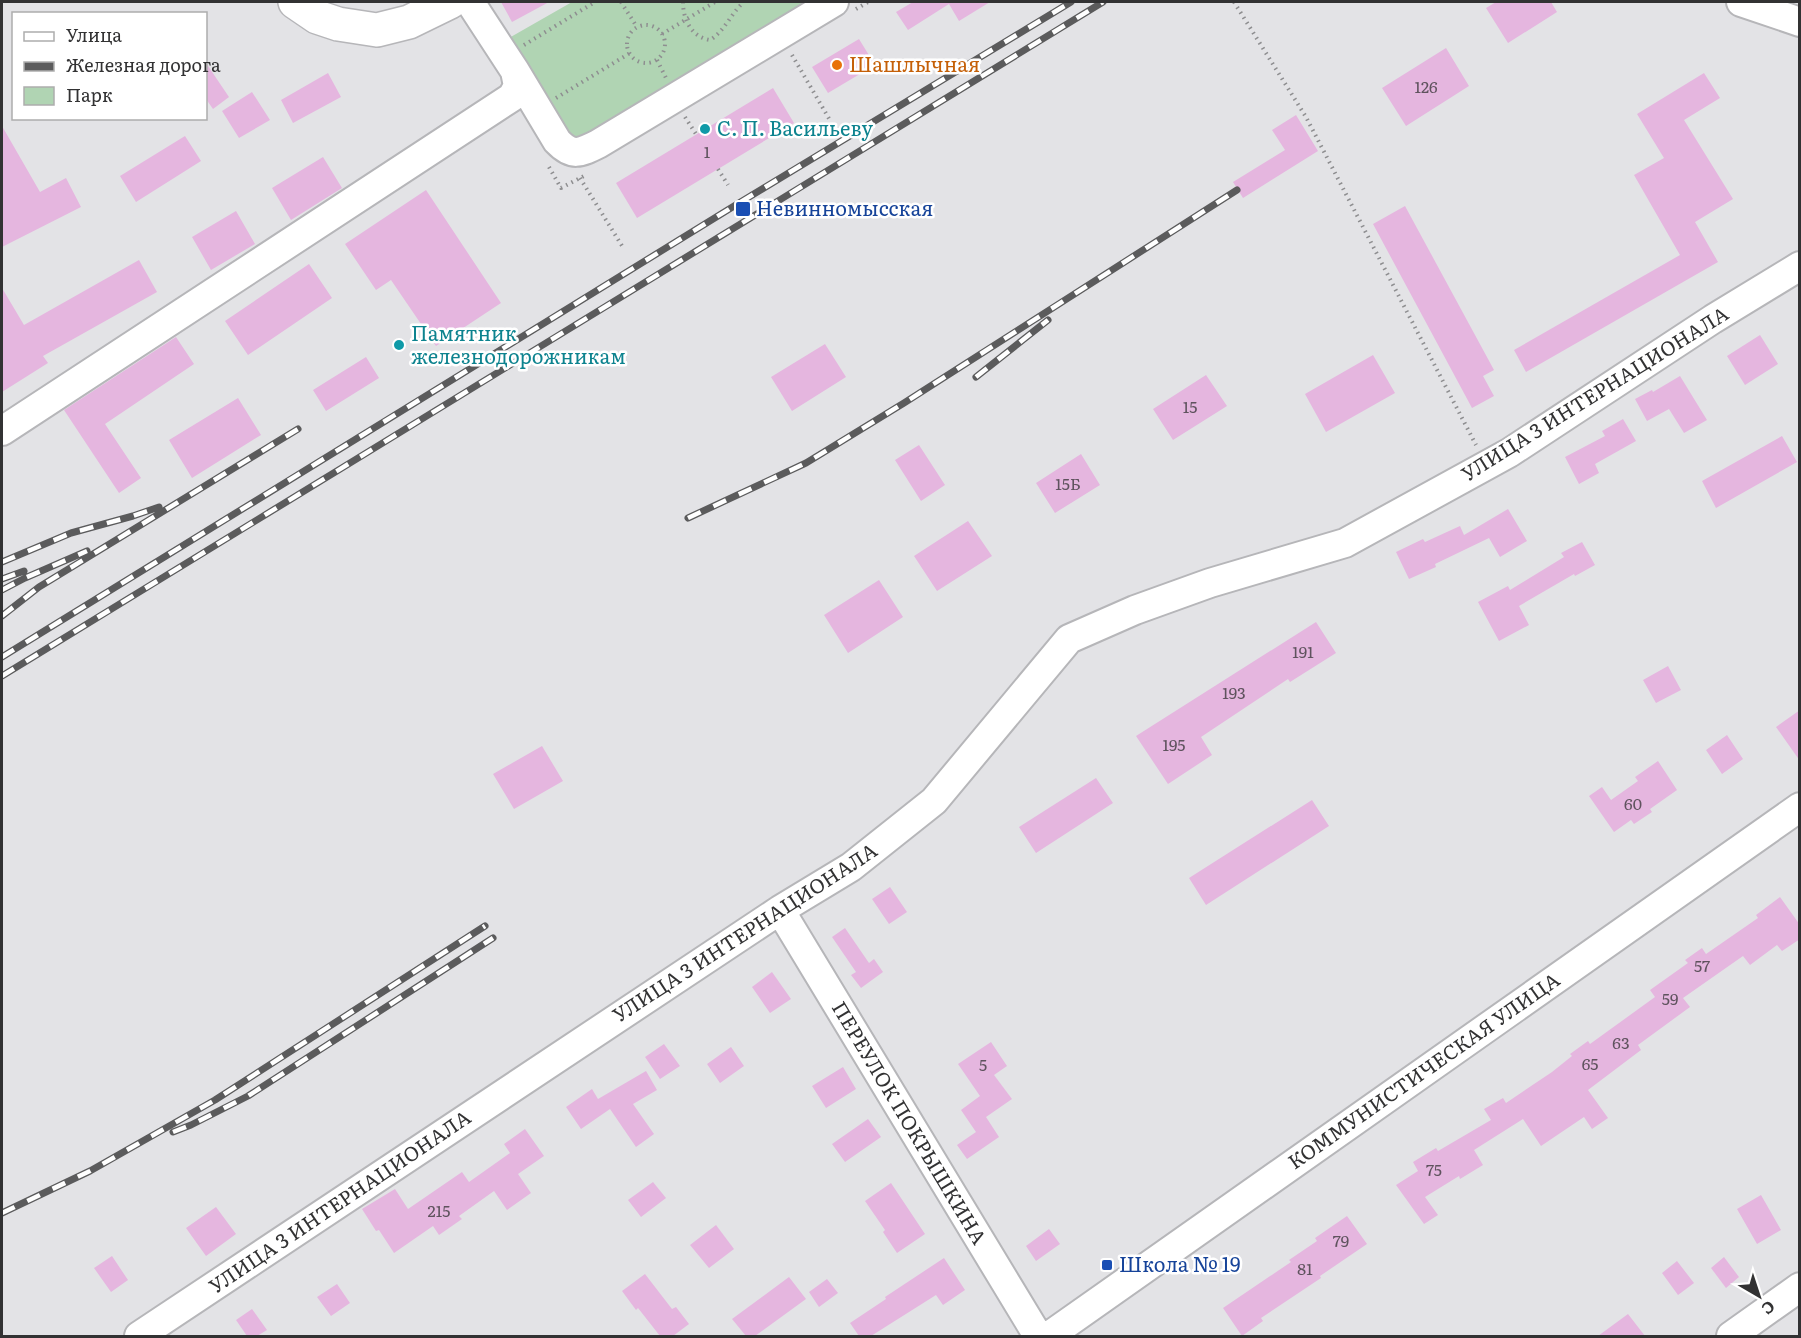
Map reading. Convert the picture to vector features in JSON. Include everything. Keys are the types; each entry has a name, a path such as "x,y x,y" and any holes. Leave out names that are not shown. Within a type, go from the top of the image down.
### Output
{"main road":[{"path":"295,2 317,17 338,24 377,30 410,22 450,2"}],"street":[{"path":"470,2 517,59 538,110 557,141 565,150 576,152 585,151 834,2"},
{"path":"1741,2 1800,22"},
{"path":"2,431 512,97 518,86 517,59"},
{"name":"УЛИЦА 3 ИНТЕРНАЦИОНАЛА","path":"139,1336 780,910 851,867 934,801 1069,639 1135,610 1210,583 1345,543 1509,453 1713,319 1800,266"},
{"name":"КОММУНИСТИЧЕСКАЯ УЛИЦА","path":"1049,1336 1800,807"},
{"name":"ПЕРЕУЛОК ПОКРЫШКИНА","path":"780,910 1038,1336"},
{"path":"1731,1336 1800,1287"}],"path":[{"path":"517,59 595,2"},
{"path":"621,2 637,27"},
{"path":"683,2 693,32 699,38 710,40 719,34 744,2"},
{"path":"662,34 715,2"},
{"path":"1234,2 1306,117 1487,465"},
{"path":"648,24 659,29 662,34 665,39 664,51 657,60 645,63 634,59 627,48 628,36 637,27 648,24"},
{"path":"538,110 630,53"},
{"path":"718,169 728,185"},
{"path":"580,178 624,249"}],"green space":[{"path":"572,2 817,2 574,142 509,38"}],"building":[{"path":"501,2 549,2 512,22"},
{"path":"913,2 990,2 959,21 949,4 908,30 896,12"},
{"path":"1496,2 1551,2 1557,12 1508,43 1486,8"},
{"path":"859,39 875,65 828,93 812,67"},
{"path":"1446,48 1469,86 1406,126 1382,88"},
{"path":"207,64 229,97 213,109 207,100"},
{"path":"328,73 341,97 293,123 281,100"},
{"path":"1704,73 1720,98 1684,120 1733,199 1695,222 1718,262 1526,372 1514,350 1680,255 1634,175 1664,158 1637,114"},
{"name":"Невинномысская","path":"773,88 794,123 637,218 616,183"},
{"path":"252,92 270,120 239,138 222,111"},
{"path":"1296,115 1318,151 1243,198 1233,182 1285,150 1272,130"},
{"path":"2,126 40,192 66,178 81,207 2,247"},
{"path":"185,136 201,161 136,202 120,176"},
{"path":"323,157 342,188 291,220 272,188"},
{"path":"426,190 501,303 436,346 391,280 376,290 345,244"},
{"path":"1405,206 1494,370 1483,376 1494,396 1472,408 1373,224"},
{"path":"236,211 255,244 211,270 192,237"},
{"path":"139,260 157,292 43,356 48,363 2,392 2,288 24,325"},
{"path":"309,264 332,298 248,355 225,321"},
{"path":"1760,335 1778,364 1745,385 1727,356"},
{"path":"176,337 194,364 105,424 141,478 119,493 64,410"},
{"path":"825,344 846,377 792,411 771,377"},
{"path":"1373,355 1395,393 1326,432 1305,394"},
{"path":"366,357 379,378 326,411 313,390"},
{"path":"1206,375 1227,406 1173,440 1153,409"},
{"path":"1680,376 1707,420 1684,433 1669,409 1647,421 1635,399 1652,390 1653,392"},
{"path":"238,398 261,435 192,478 169,440"},
{"path":"1623,419 1636,441 1595,464 1599,473 1579,484 1565,457 1605,436 1602,431"},
{"path":"1782,436 1797,462 1716,508 1702,481"},
{"path":"919,445 945,485 921,501 895,460"},
{"path":"1081,454 1100,485 1055,513 1036,483"},
{"path":"1508,509 1527,541 1500,557 1489,538 1409,579 1396,552 1423,539 1425,542 1460,526 1464,535"},
{"path":"968,521 992,556 937,591 914,556"},
{"path":"1582,542 1595,565 1575,576 1574,574 1519,606 1529,625 1499,641 1478,602 1508,586 1510,590 1564,557 1561,553"},
{"path":"879,580 903,617 848,653 824,615"},
{"path":"1316,622 1336,653 1290,682 1288,679 1201,737 1212,755 1168,784 1136,736"},
{"path":"1668,666 1681,690 1656,703 1643,680"},
{"path":"1800,710 1800,761 1776,727"},
{"path":"1727,735 1743,759 1722,774 1706,750"},
{"path":"542,746 563,781 514,809 493,774"},
{"path":"1658,761 1677,790 1650,809 1652,812 1634,824 1631,820 1614,832 1589,796 1602,787 1611,800 1638,781 1635,777"},
{"path":"1096,778 1113,803 1036,853 1019,827"},
{"path":"1312,800 1329,826 1206,905 1189,878"},
{"path":"890,887 907,912 889,924 872,899"},
{"path":"1780,897 1800,925 1800,939 1782,951 1777,945 1750,965 1743,956 1683,998 1690,1007 1638,1045 1641,1050 1588,1090 1608,1118 1592,1129 1584,1117 1541,1146 1523,1119 1474,1150 1483,1165 1460,1179 1459,1176 1425,1197 1438,1215 1424,1224 1396,1185 1418,1171 1413,1162 1436,1148 1438,1151 1491,1120 1484,1109 1503,1098 1506,1103 1552,1072 1572,1056 1570,1054 1588,1041 1590,1044 1655,997 1650,990 1688,963 1685,960 1702,948 1706,954 1758,918 1756,915"},
{"path":"845,928 869,963 874,959 883,972 861,988 851,975 856,972 832,937"},
{"path":"772,972 791,999 770,1013 752,987"},
{"path":"991,1042 1007,1066 994,1075 1012,1099 986,1117 999,1137 967,1159 957,1145 976,1132 961,1110 980,1096 958,1064"},
{"path":"664,1044 680,1066 660,1079 645,1057"},
{"path":"731,1047 744,1066 720,1083 707,1064"},
{"path":"843,1067 856,1089 826,1108 812,1086"},
{"path":"646,1071 657,1090 633,1104 654,1134 636,1147 610,1109 581,1129 566,1107 592,1089 598,1099"},
{"path":"868,1119 881,1137 845,1162 832,1144"},
{"path":"525,1129 544,1156 518,1174 531,1193 507,1210 494,1191 459,1216 462,1219 439,1235 433,1226 394,1253 362,1209 395,1189 408,1209 462,1172 469,1182 510,1153 504,1144"},
{"path":"653,1182 666,1198 641,1217 628,1200"},
{"path":"891,1183 925,1234 897,1253 883,1232 885,1230 865,1201"},
{"path":"1761,1195 1781,1230 1757,1244 1737,1209"},
{"path":"216,1207 236,1234 206,1256 186,1228"},
{"path":"1347,1216 1367,1244 1261,1318 1263,1321 1242,1336 1223,1308 1291,1262 1289,1260 1317,1241 1315,1238"},
{"path":"716,1225 734,1249 709,1268 690,1245"},
{"path":"1049,1229 1060,1244 1036,1261 1026,1246"},
{"path":"112,1256 128,1280 111,1292 94,1268"},
{"path":"1724,1257 1739,1277 1726,1288 1711,1268"},
{"path":"944,1258 965,1290 943,1305 936,1295 871,1336 859,1336 850,1323"},
{"path":"1677,1261 1694,1283 1678,1295 1662,1273"},
{"path":"645,1274 672,1309 676,1307 689,1324 673,1336 660,1336 622,1291"},
{"path":"789,1277 806,1299 755,1336 746,1336 732,1319"},
{"path":"827,1279 838,1293 819,1307 809,1292"},
{"path":"337,1284 350,1303 331,1316 317,1297"},
{"path":"252,1309 267,1330 257,1336 247,1336 236,1320"},
{"path":"1628,1314 1645,1336 1598,1336"}],"railway":[{"path":"2,657 739,203 1071,2"},
{"path":"2,676 1103,2"},
{"path":"688,518 806,463 1237,190"},
{"path":"976,377 1048,320"},
{"path":"2,616 39,587 298,429"},
{"path":"2,562 71,533 159,507"},
{"path":"2,590 87,551"},
{"path":"2,579 24,571"},
{"path":"2,1213 90,1171 215,1100 485,926"},
{"path":"173,1132 248,1096 493,938"}],"place":[{"name":"Шашлычная","path":"837,65"},
{"name":"С. П. Васильеву","path":"705,129"},
{"name":"Невинномысская","path":"743,209"},
{"name":"Памятник железнодорожникам","path":"399,345"},
{"name":"Школа № 19","path":"1107,1265"}]}
